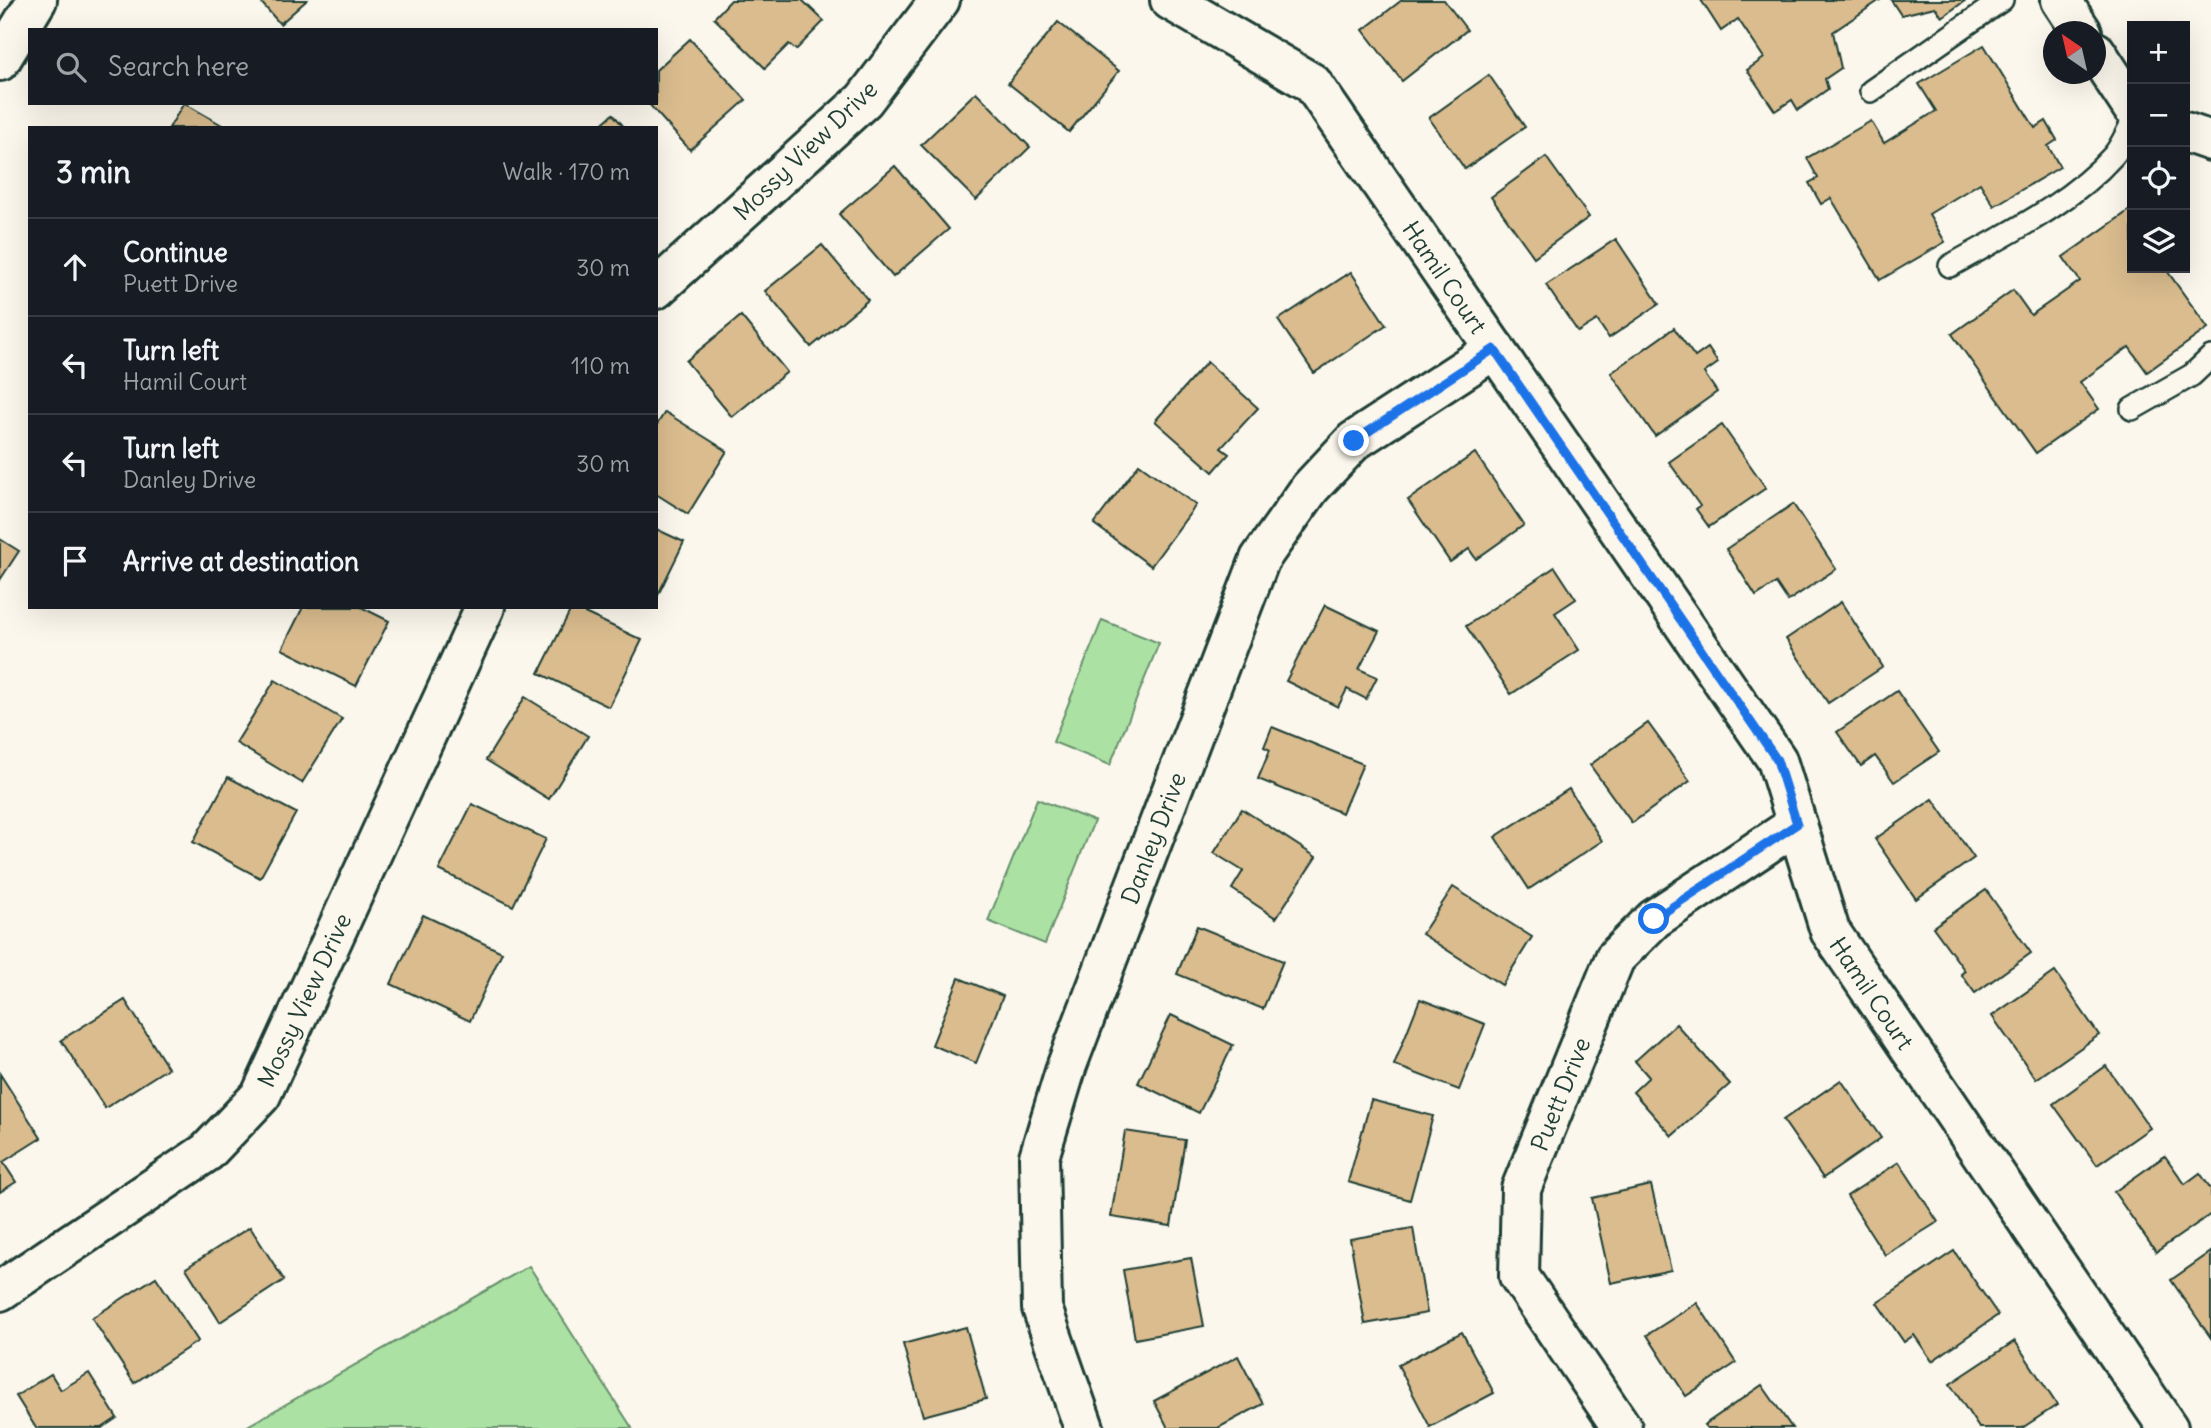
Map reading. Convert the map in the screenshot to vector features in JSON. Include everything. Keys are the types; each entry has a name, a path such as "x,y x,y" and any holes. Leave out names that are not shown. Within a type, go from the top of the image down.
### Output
{"street":[{"path":"0,61 37,0"},
{"name":"Mossy View Drive","path":"658,287 864,100 940,0"},
{"name":"Hamil Court","path":"1170,0 1312,83 1777,760 1830,931 2168,1428"},
{"path":"2061,0 2075,21"},
{"path":"2106,68 2127,100"},
{"path":"2190,134 2211,141"},
{"name":"Danley Drive","path":"1084,1428 1042,1308 1038,1157 1077,1039 1260,558 1310,488 1354,441 1494,349"},
{"name":"Mossy View Drive","path":"0,1291 206,1152 261,1095 484,609"},
{"name":"Puett Drive","path":"1622,1428 1519,1276 1521,1189 1615,958 1654,919 1797,824"}],"lane":[{"path":"1871,90 2002,0"},
{"path":"1950,266 2076,191 2114,155 2127,133"},
{"path":"2132,409 2192,375 2211,357"}],"green space":[{"path":"1102,620 1159,643 1110,765 1053,742"},
{"path":"1037,799 1094,821 1045,944 988,921"},
{"path":"529,1266 632,1428 244,1428"}],"building":[{"path":"259,0 307,0 280,24"},
{"path":"731,0 802,0 824,21 796,50 789,44 765,68 714,18"},
{"path":"1402,0 1444,0 1467,30 1402,81 1363,30"},
{"path":"1701,0 1880,0 1833,32 1841,68 1825,79 1828,89 1798,110 1792,100 1775,111 1747,70 1764,58 1738,19 1721,31"},
{"path":"1891,0 1966,0 1942,17 1935,7 1901,15"},
{"path":"1058,22 1119,71 1069,132 1008,83"},
{"path":"690,39 746,100 690,150 650,105 658,105 658,68"},
{"path":"1984,45 2035,128 2046,121 2057,140 2048,146 2060,167 1994,206 1980,183 1929,214 1945,242 1880,280 1831,198 1821,204 1809,183 1818,178 1807,158 1871,121 1884,143 1936,111 1919,84"},
{"path":"1489,75 1525,127 1465,169 1429,118"},
{"path":"976,92 1030,147 976,200 921,145"},
{"path":"183,105 187,105 222,125 221,126 170,126"},
{"path":"613,114 623,126 599,126"},
{"path":"1546,157 1589,217 1534,257 1491,197"},
{"path":"895,166 949,229 893,277 839,214"},
{"path":"2127,212 2127,273 2169,273 2208,328 2147,372 2129,347 2080,382 2099,409 2036,453 1952,334 2013,290 2031,315 2080,281 2063,257"},
{"path":"1616,239 1659,304 1609,338 1597,320 1578,332 1546,285"},
{"path":"822,245 868,300 811,347 765,291"},
{"path":"1351,272 1386,325 1314,373 1278,320"},
{"path":"741,316 787,372 732,417 686,361"},
{"path":"1674,328 1695,357 1708,348 1718,363 1704,373 1717,392 1655,436 1611,373"},
{"path":"1207,362 1258,408 1221,448 1229,454 1213,472 1155,421"},
{"path":"665,412 727,451 688,514 658,495 658,423"},
{"path":"1722,425 1766,488 1709,527 1696,509 1700,506 1669,462"},
{"path":"1475,453 1524,525 1476,559 1469,549 1450,562 1408,500"},
{"path":"1139,464 1196,505 1151,566 1094,524"},
{"path":"1793,504 1836,569 1788,601 1776,583 1756,596 1726,549"},
{"path":"658,530 684,542 658,595"},
{"path":"0,539 19,551 0,580"},
{"path":"1555,567 1576,599 1555,613 1579,650 1511,694 1466,626"},
{"path":"1841,602 1883,667 1828,703 1786,639"},
{"path":"1325,605 1379,631 1359,669 1377,677 1366,699 1347,689 1338,707 1286,681"},
{"path":"302,609 365,609 389,621 356,686 282,649"},
{"path":"571,609 642,640 609,707 539,673"},
{"path":"275,680 342,719 302,783 236,743"},
{"path":"1897,691 1939,752 1894,782 1875,756 1861,766 1837,732"},
{"path":"525,697 588,736 549,799 486,760"},
{"path":"1648,723 1690,781 1632,823 1590,765"},
{"path":"1272,727 1363,764 1342,813 1258,779 1270,750 1264,747"},
{"path":"228,777 296,813 260,878 193,842"},
{"path":"1569,789 1602,841 1529,889 1495,837"},
{"path":"1933,799 1974,858 1916,899 1875,839"},
{"path":"472,804 546,839 513,906 439,870"},
{"path":"1242,809 1316,857 1276,918 1232,889 1243,871 1214,853"},
{"path":"1453,887 1532,937 1502,985 1422,934"},
{"path":"1986,890 2031,953 1975,993 1961,974 1965,971 1933,927"},
{"path":"423,915 502,952 470,1021 391,984"},
{"path":"1197,926 1283,961 1263,1009 1177,974"},
{"path":"2055,972 2099,1035 2036,1079 1992,1016"},
{"path":"959,978 1003,996 976,1063 932,1045"},
{"path":"1420,999 1485,1024 1459,1090 1394,1065"},
{"path":"125,1000 168,1068 105,1108 61,1040"},
{"path":"1171,1015 1233,1045 1199,1113 1138,1083"},
{"path":"1676,1024 1730,1084 1672,1136 1633,1092 1649,1077 1635,1061"},
{"path":"2106,1066 2150,1128 2097,1165 2053,1104"},
{"path":"0,1074 41,1138 3,1162 16,1182 0,1192"},
{"path":"1841,1080 1881,1138 1823,1178 1783,1120"},
{"path":"1371,1100 1433,1116 1410,1200 1348,1182"},
{"path":"1125,1131 1185,1140 1171,1226 1111,1217"},
{"path":"2165,1156 2185,1184 2200,1173 2211,1189 2211,1214 2156,1252 2114,1192"},
{"path":"1899,1162 1938,1222 1885,1255 1847,1196"},
{"path":"1651,1185 1671,1270 1611,1283 1592,1198"},
{"path":"250,1227 284,1280 220,1322 186,1268"},
{"path":"1413,1228 1427,1313 1365,1324 1350,1239"},
{"path":"1954,1251 1998,1315 1932,1361 1914,1335 1904,1342 1877,1303"},
{"path":"2211,1252 2211,1338 2171,1280"},
{"path":"1191,1258 1204,1326 1135,1339 1123,1270"},
{"path":"156,1277 198,1341 134,1383 92,1318"},
{"path":"1697,1303 1736,1363 1686,1396 1647,1335"},
{"path":"966,1327 986,1399 923,1416 903,1344"},
{"path":"1462,1332 1494,1393 1430,1427 1398,1365"},
{"path":"2015,1341 2057,1405 2022,1428 1979,1428 1950,1384"},
{"path":"1238,1356 1263,1404 1218,1428 1168,1428 1154,1401"},
{"path":"89,1373 117,1418 102,1428 36,1428 16,1396 51,1374 61,1390"},
{"path":"1762,1385 1792,1428 1707,1428 1704,1425"}],"route":[{"path":"1354,441 1494,349 1777,760 1797,824 1654,919"}]}
